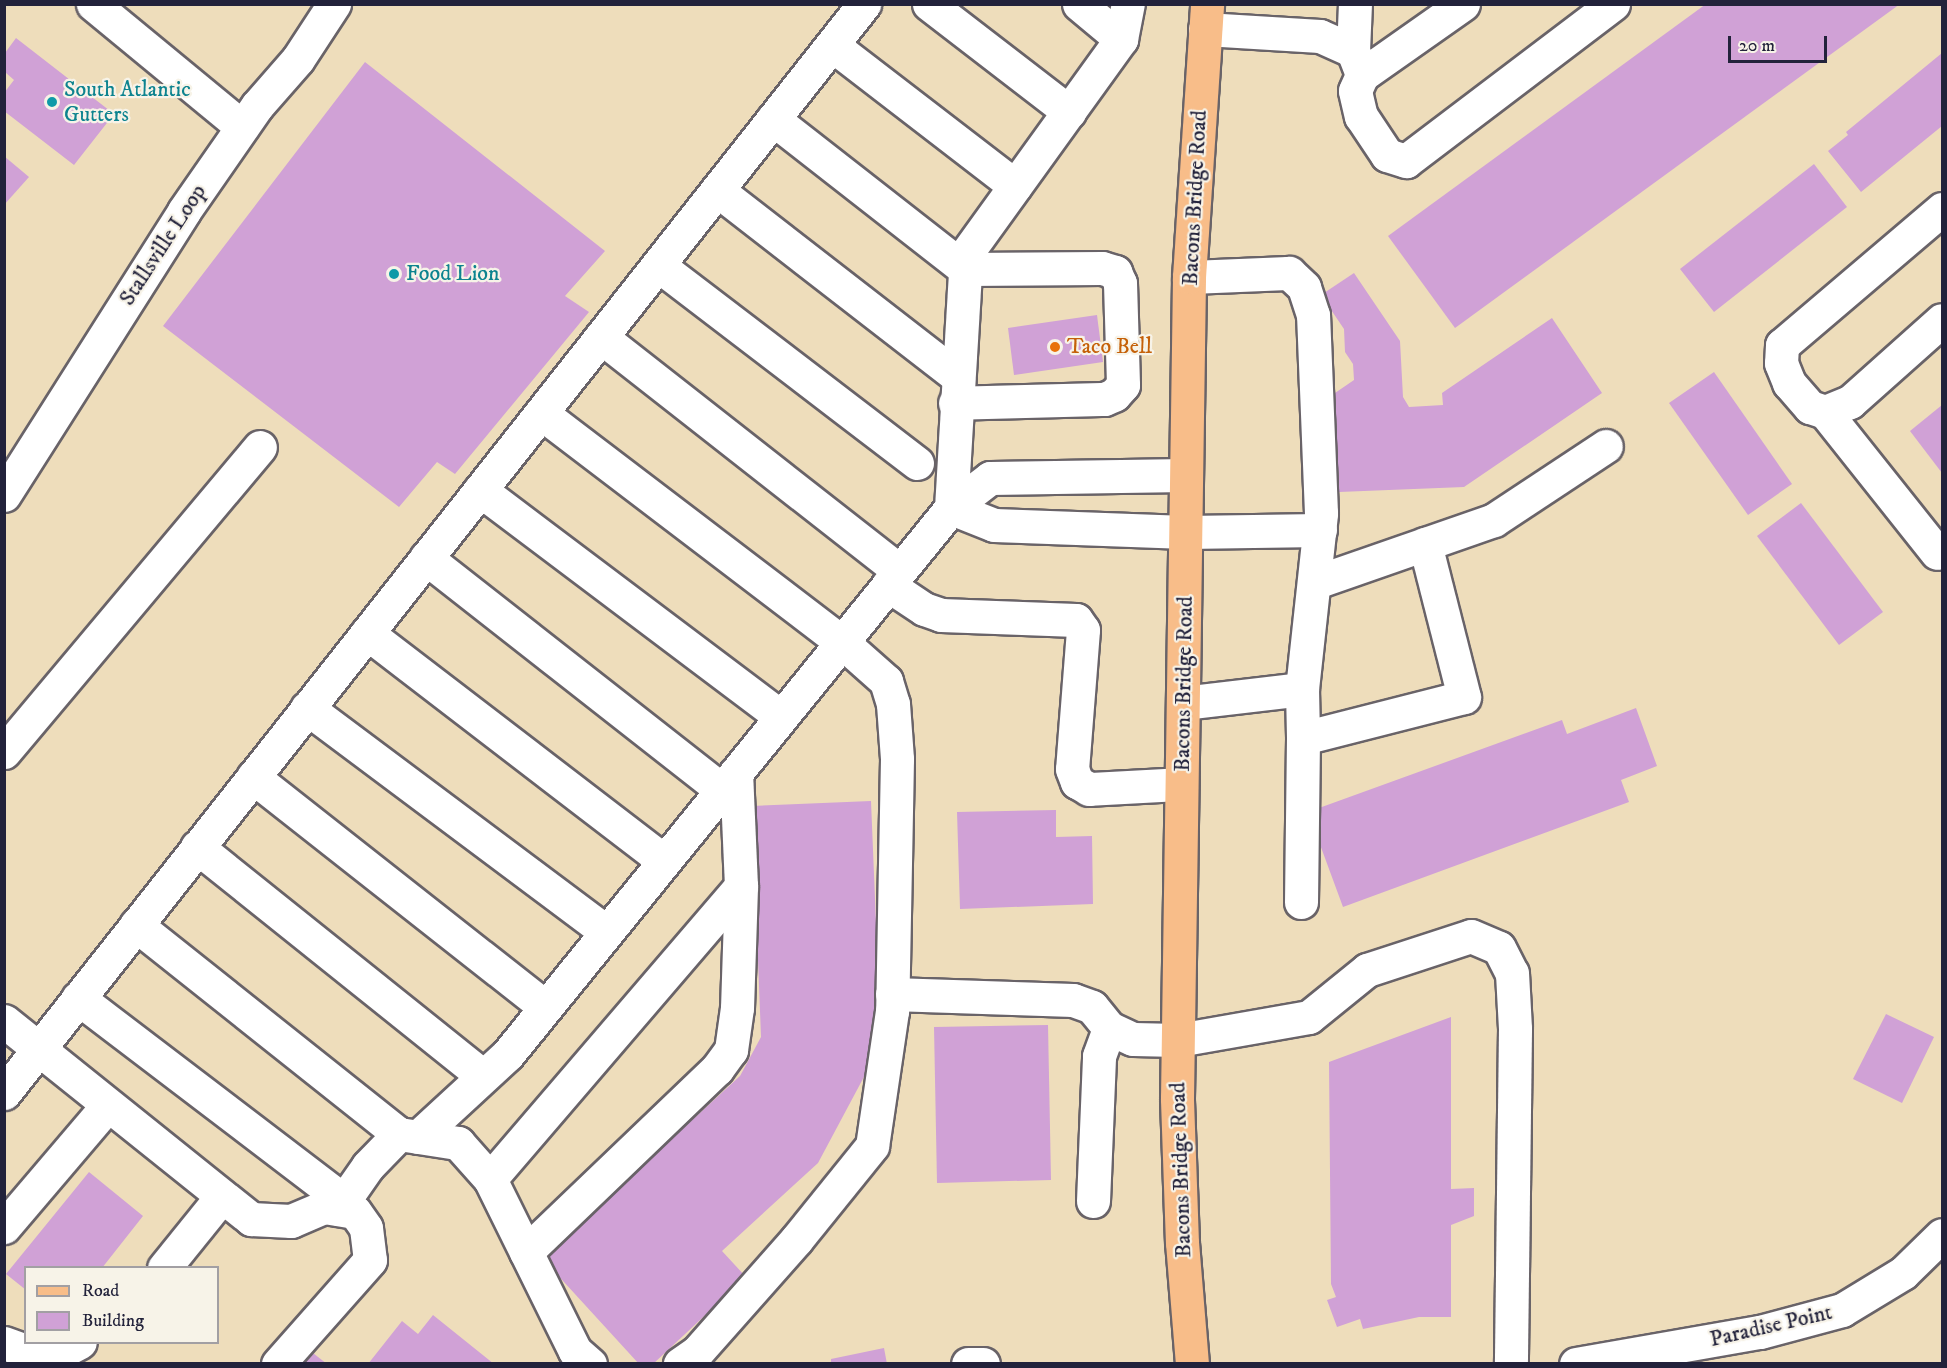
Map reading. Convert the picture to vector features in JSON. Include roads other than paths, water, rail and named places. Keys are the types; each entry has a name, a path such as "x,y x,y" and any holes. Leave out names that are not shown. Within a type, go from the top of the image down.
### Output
{"main road":[{"name":"Bacons Bridge Road","path":"1192,1364 1182,1244 1178,1040 1189,277 1206,17"}],"street":[{"path":"93,4 242,127"},
{"name":"Stallsville Loop","path":"4,495 101,339 242,127 298,59 334,4"},
{"path":"4,1093 864,4"},
{"path":"929,4 1069,112"},
{"path":"1079,4 1121,39"},
{"path":"951,508 956,390 966,254 1121,39 1128,4"},
{"path":"1355,4 1358,63 1355,91 1361,116 1387,155 1406,161 1613,4"},
{"path":"1358,63 1462,4"},
{"path":"1206,17 1320,36 1358,63"},
{"path":"832,45 1015,186"},
{"path":"717,190 956,390 1104,399 1123,385 1120,283 1115,272 1102,268 965,269 773,119"},
{"path":"1937,225 1782,345 1781,363 1790,383 1810,407 1825,412 1937,553"},
{"path":"658,265 917,463"},
{"path":"1189,277 1289,273 1304,287 1313,315 1320,530 1316,582 1302,689 1302,902"},
{"path":"1825,412 1850,402 1942,320"},
{"path":"601,337 894,578 924,609 940,615 1076,620 1083,630 1072,769 1077,782 1089,789 1181,784"},
{"path":"541,413 842,642 886,681 893,704 897,759 892,994 872,1146 789,1248 697,1352 680,1364"},
{"path":"1316,582 1494,520 1606,446"},
{"path":"4,752 260,447"},
{"path":"4,1021 251,1219 291,1221 324,1207 341,1205 368,1166 508,1054 951,508 990,478 1186,475"},
{"path":"480,490 782,717"},
{"path":"951,508 994,525 1186,532 1320,530"},
{"path":"1303,738 1464,697 1425,544"},
{"path":"426,558 729,781 741,886 737,1008 731,1050 717,1069 526,1252"},
{"path":"367,633 664,861"},
{"path":"1183,703 1302,689"},
{"path":"307,708 606,932"},
{"path":"253,777 545,1007"},
{"path":"197,847 483,1076"},
{"path":"490,1179 741,886"},
{"path":"136,925 408,1136 458,1143 490,1179 575,1351 590,1364"},
{"path":"892,994 1073,1000 1092,1007 1109,1028 1133,1039 1178,1040 1309,1017 1367,970 1471,936 1499,948 1512,974 1515,1029 1511,1364"},
{"path":"78,998 341,1205 356,1212 366,1227 370,1260 278,1364"},
{"path":"1093,1201 1099,1056 1109,1028"},
{"path":"4,1227 108,1105"},
{"path":"166,1266 222,1196"},
{"name":"Paradise Point","path":"1576,1364 1660,1356 1842,1310 1903,1273 1942,1235"},
{"path":"4,1343 48,1359 76,1344"}],"place":[{"name":"South Atlantic Gutters","path":"52,102"},
{"name":"Food Lion","path":"394,274"},
{"name":"Taco Bell","path":"1055,347"}]}
